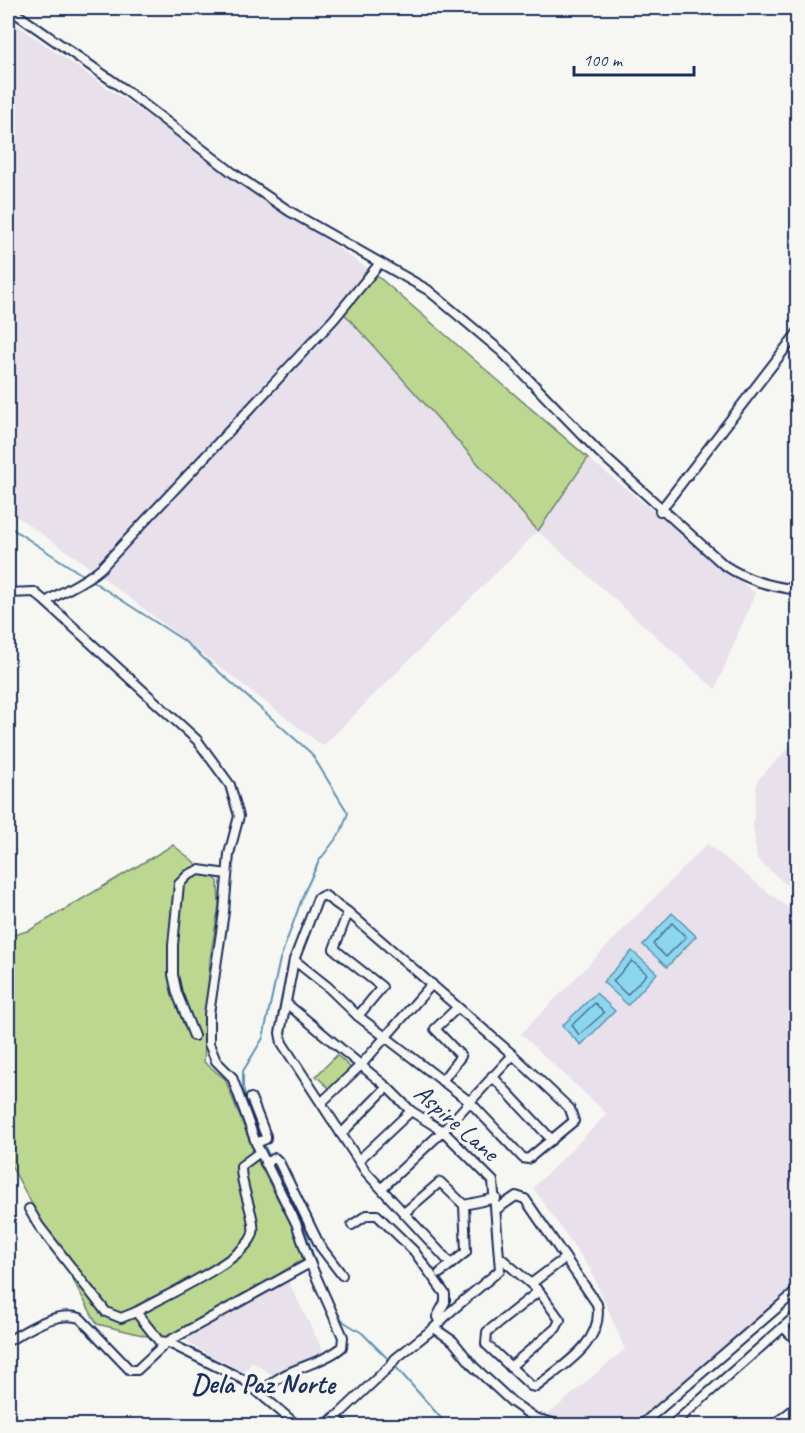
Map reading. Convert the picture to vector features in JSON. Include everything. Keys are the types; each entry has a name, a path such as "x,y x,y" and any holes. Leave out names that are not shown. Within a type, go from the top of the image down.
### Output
{"street":[{"path":"8,8 289,211 428,290 502,352 660,511 724,565 745,579 765,586 798,590"},
{"path":"46,602 66,589 84,582 101,568 334,319 380,263"},
{"path":"660,511 718,432 798,332"},
{"path":"8,592 34,592 46,602 197,740 230,785 239,816 229,854 207,1033 212,1056 232,1077 251,1114 266,1134 259,1142"},
{"path":"194,1036 177,993 173,975 173,945 179,884 184,878 199,870 227,874"},
{"path":"294,960 328,987 384,1038 470,1102 523,1158 528,1160 552,1140 574,1121 574,1114 513,1055 432,984 348,912 329,898 321,896 294,960 280,1033 282,1043 366,1172 451,1264"},
{"path":"348,912 334,949 382,987 358,1016"},
{"path":"322,1102 361,1065 432,984"},
{"name":"Aspire Lane","path":"286,1003 387,1087 411,1111 444,1131 493,1181 501,1259"},
{"path":"442,1081 461,1056 435,1029 457,1008"},
{"path":"382,1188 444,1131 513,1055"},
{"path":"492,1076 552,1140"},
{"path":"341,1134 387,1087"},
{"path":"250,1098 251,1114 260,1152 269,1161 320,1246 342,1275"},
{"path":"359,1160 411,1111"},
{"path":"29,1209 39,1226 106,1312 122,1318 234,1257 249,1244 253,1225 241,1166 260,1152"},
{"path":"261,1394 270,1383 284,1374 333,1354 342,1347 343,1337 269,1161"},
{"path":"404,1213 440,1182 464,1205 466,1252 440,1273"},
{"path":"497,1209 516,1196 525,1199 597,1304 599,1318 587,1344 536,1387 531,1386 510,1367 486,1344 484,1338 487,1332 539,1291"},
{"path":"464,1205 496,1198"},
{"path":"352,1225 367,1215 377,1215 414,1251 445,1294 445,1302 437,1317 437,1326 453,1341 474,1367 512,1402 536,1418 564,1425"},
{"path":"532,1283 566,1258"},
{"path":"327,1425 393,1362 497,1275 501,1259 532,1283 560,1320 556,1328 510,1367"},
{"path":"8,1341 58,1317 74,1316 80,1318 130,1370 134,1370 166,1342 310,1263"},
{"path":"640,1425 798,1290"},
{"path":"136,1312 159,1341 166,1342 244,1380 298,1425"},
{"path":"671,1425 798,1314"},
{"path":"783,1327 798,1342"},
{"path":"772,1425 798,1406"},
{"path":"335,1418 344,1425"}],"shaded area":[{"path":"8,19 374,273 538,530 588,458 755,593 715,689 538,531 323,746 80,560 8,511"},
{"path":"797,739 797,894 757,859 753,826 757,781"},
{"path":"707,844 797,915 797,1286 646,1425 536,1425 625,1349 591,1270 533,1188 607,1114 521,1034"},
{"path":"286,1277 324,1353 274,1376 252,1362 244,1373 195,1347 181,1336"}],"green space":[{"path":"374,273 588,458 538,531 342,311"},
{"path":"173,845 218,881 219,905 210,959 204,1062 225,1079 257,1160 292,1226 303,1260 163,1340 97,1324 8,1160 8,937 30,930"},
{"path":"337,1055 351,1068 330,1089 316,1076"}],"water":[{"path":"672,913 696,936 667,967 643,945"},
{"path":"632,951 657,973 628,1005 603,982"},
{"path":"596,993 615,1011 581,1045 562,1026"}],"waterway":[{"path":"8,526 84,576"},
{"path":"89,579 183,640 311,753 348,813 341,832 319,861 304,893 280,959 263,1038 243,1071 243,1087 252,1122 261,1138"},
{"path":"263,1143 270,1157"},
{"path":"273,1162 297,1207 324,1287"},
{"path":"334,1308 344,1322 362,1333 390,1361"},
{"path":"394,1365 448,1426"}],"district":[{"name":"Dela Paz Norte","path":"263,1383"}]}
